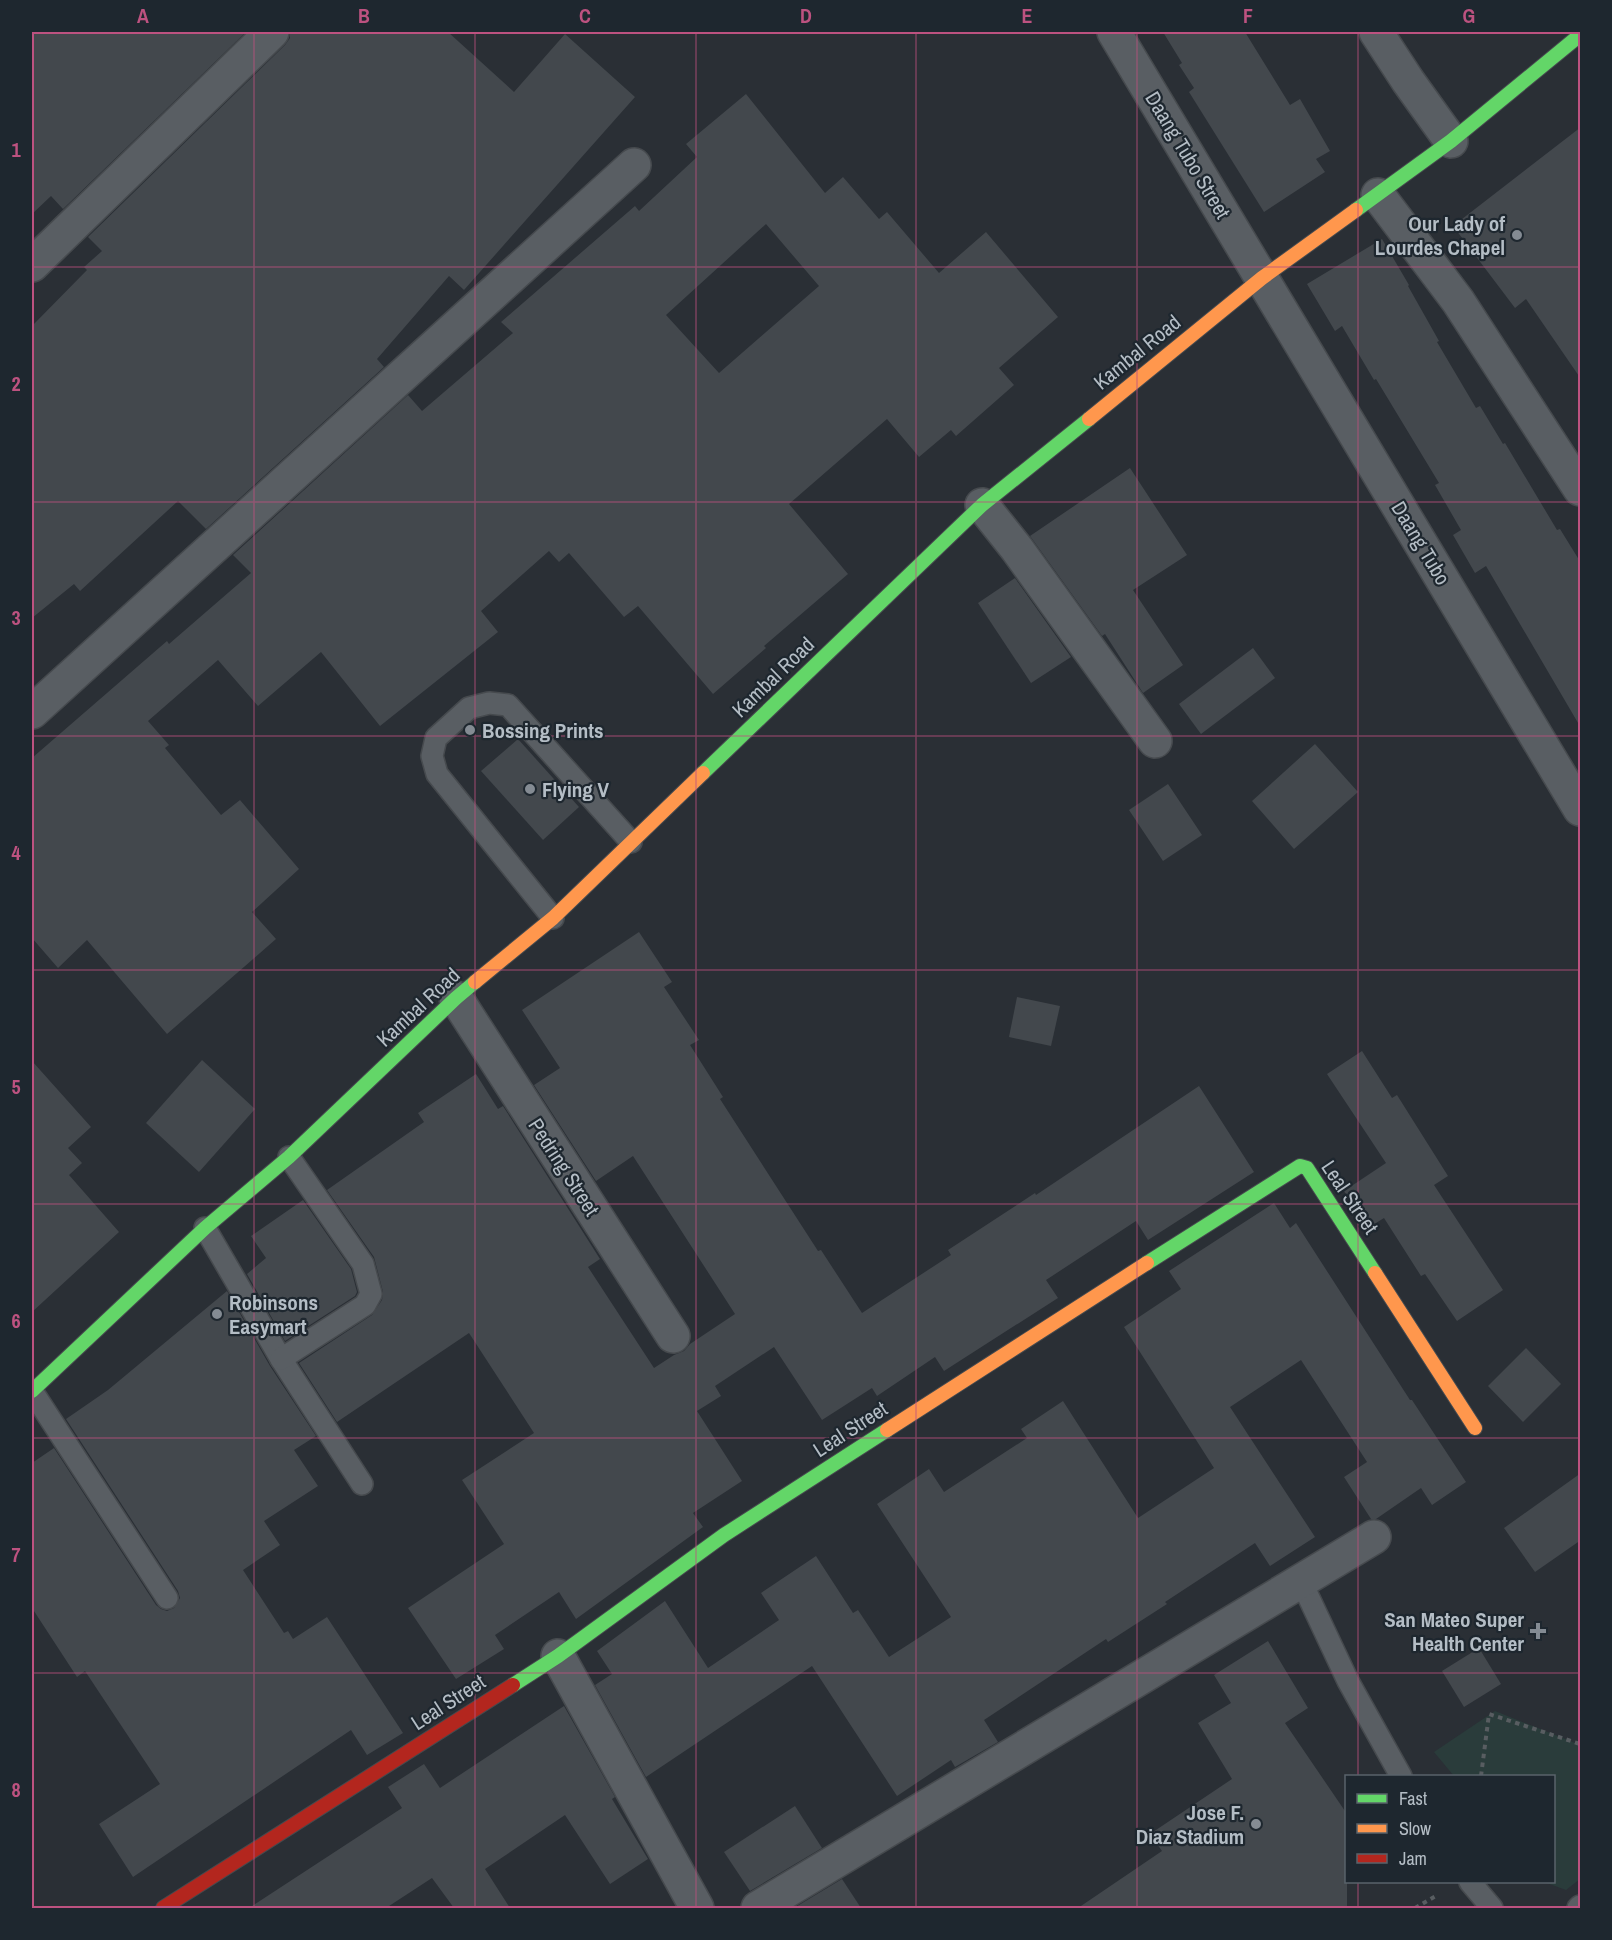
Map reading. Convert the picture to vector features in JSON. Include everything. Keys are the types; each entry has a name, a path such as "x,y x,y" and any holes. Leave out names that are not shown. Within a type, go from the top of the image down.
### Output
{"main road":[{"name":"Kambal Road","path":"32,1391 205,1228 289,1157 456,998 553,918 982,505 1262,278 1451,141 1581,35"},
{"name":"Leal Street","path":"163,1908 558,1656 724,1535 1300,1166 1307,1168 1474,1428"}],"street":[{"path":"32,265 272,32"},
{"name":"Daang Tubo Street","path":"1114,32 1262,278"},
{"path":"1376,32 1451,141"},
{"path":"32,712 634,165"},
{"path":"1378,195 1458,301 1581,489"},
{"name":"Daang Tubo","path":"1262,278 1581,809"},
{"path":"982,505 1017,549 1155,741"},
{"name":"Pedring Street","path":"456,998 673,1336"},
{"path":"758,1908 1374,1537"},
{"path":"558,1656 697,1908"}],"lane":[{"path":"553,918 437,774 432,756 436,738 469,708 489,703 508,705 631,842"},
{"path":"281,1359 365,1305 371,1294 363,1264 289,1157"},
{"path":"205,1228 281,1359 362,1484"},
{"path":"32,1391 167,1598"},
{"path":"1301,1581 1348,1681 1400,1775"},
{"path":"1472,1883 1492,1908"}],"path":[{"path":"1481,1775 1489,1714 1581,1746"}],"shaded area":[{"path":"1495,1711 1580,1745 1580,1879 1566,1890 1547,1883 1555,1883 1555,1775 1453,1775 1434,1752"}],"building":[{"path":"32,32 246,32 63,209 51,196 32,214"},
{"path":"290,32 448,32 514,92 565,34 635,97 464,290 449,276 377,359 384,367 206,529 178,501 80,591 74,584 32,618 32,326 87,270 84,267 102,251 88,237 285,45 290,38"},
{"path":"1163,32 1245,32 1290,105 1300,99 1330,151 1316,159 1325,172 1264,212 1189,92 1194,88 1179,65 1182,63"},
{"path":"746,94 825,193 843,177 879,219 887,212 939,273 986,232 1058,317 999,368 1014,385 956,436 951,430 919,457 887,419 789,504 848,574 764,646 766,648 713,694 638,606 624,617 569,553 559,562 549,551 481,611 498,632 380,726 321,652 258,706 218,660 148,721 169,745 165,748 221,815 240,800 299,869 252,912 276,939 167,1034 87,940 58,968 32,938 32,758 167,641 169,644 251,573 233,555 408,395 422,411 513,333 501,322 635,206 639,211 697,157 686,144","holes":["766,224 819,286 719,373 666,315"]},
{"path":"1581,127 1581,379 1526,299 1515,308 1453,226"},
{"path":"1382,239 1439,341 1437,342 1476,408 1480,406 1557,530 1560,529 1581,563 1581,728 1486,566 1475,573 1453,535 1461,530 1435,485 1439,483 1376,379 1374,380 1342,326 1335,331 1307,284"},
{"path":"1130,468 1187,555 1133,590 1183,665 1143,693 1105,634 1102,636 1030,536"},
{"path":"1015,578 1071,657 1031,683 978,603"},
{"path":"1253,648 1275,678 1201,734 1179,704"},
{"name":"Flying V","path":"518,739 579,807 543,840 481,771"},
{"path":"1315,744 1358,792 1294,849 1252,801"},
{"path":"1168,784 1202,835 1163,861 1129,810"},
{"path":"639,932 672,982 664,987 699,1040 690,1045 723,1097 720,1099 818,1251 821,1250 862,1313 951,1255 948,1250 1035,1193 1036,1195 1199,1086 1254,1172 1148,1240 1136,1221 1046,1280 1058,1298 944,1371 935,1357 877,1396 872,1388 822,1420 774,1347 715,1386 721,1396 697,1411 742,1481 693,1513 703,1527 576,1619 559,1592 495,1635 504,1649 456,1679 408,1608 504,1544 462,1480 534,1433 469,1333 337,1422 299,1363 372,1315 382,1300 383,1292 374,1257 327,1190 424,1122 418,1113 476,1074 498,1109 503,1106 600,1259 588,1267 654,1368 684,1351 690,1344 735,1314 633,1156 596,1181 534,1085 560,1068 522,1010"},
{"path":"1017,997 1060,1006 1051,1046 1009,1037"},
{"path":"1362,1051 1392,1098 1397,1095 1448,1176 1434,1185 1503,1290 1457,1321 1425,1274 1421,1276 1384,1218 1368,1228 1344,1191 1386,1163 1327,1074"},
{"path":"202,1060 255,1109 199,1172 146,1123"},
{"path":"32,1061 91,1127 68,1148 82,1163 69,1175 119,1232 32,1312"},
{"path":"303,1200 351,1269 357,1292 355,1296 285,1341 247,1274 266,1258 251,1236"},
{"path":"1274,1203 1290,1228 1296,1223 1410,1400 1466,1482 1432,1505 1421,1488 1376,1519 1371,1519 1344,1477 1367,1462 1301,1360 1230,1407 1315,1537 1270,1566 1255,1543 1165,1602 1167,1604 1108,1642 1106,1639 984,1720 998,1742 955,1767 951,1760 897,1796 812,1666 646,1777 595,1685 612,1674 597,1651 665,1601 708,1668 779,1620 761,1593 816,1556 853,1613 858,1610 889,1657 951,1617 877,1504 929,1469 944,1492 1027,1438 1021,1429 1063,1401 1138,1518 1214,1468 1124,1327 1181,1289 1169,1271"},
{"path":"227,1291 270,1366 316,1436 294,1450 318,1486 264,1521 280,1545 243,1570 284,1633 288,1631 293,1639 327,1617 403,1733 367,1755 351,1730 133,1877 99,1824 160,1784 85,1671 77,1677 32,1608 32,1463 54,1448 156,1605 167,1611 174,1608 180,1598 178,1591 66,1419 108,1390"},
{"path":"1526,1348 1561,1384 1523,1422 1488,1386"},
{"path":"1581,1473 1581,1540 1535,1572 1504,1528"},
{"name":"Jose F. Diaz Stadium","path":"1268,1641 1308,1708 1285,1723 1345,1811 1347,1908 1078,1908 1162,1851 1150,1834 1232,1779 1198,1723 1231,1703 1214,1675"},
{"path":"1479,1648 1501,1684 1464,1707 1442,1671"},
{"path":"564,1706 615,1797 612,1799 648,1859 610,1884 565,1815 485,1869 510,1908 454,1908 432,1878 386,1908 249,1908 402,1808 388,1787 424,1764 440,1788"},
{"path":"795,1806 822,1848 750,1891 724,1852"},
{"path":"842,1879 861,1908 794,1908"}],"traffic: fast":[{"path":"1356,210 1451,141 1580,35"},
{"path":"703,773 982,505 1089,419"},
{"path":"32,1391 205,1228 289,1157 475,982"},
{"path":"1147,1263 1300,1166 1307,1168 1375,1273"},
{"path":"513,1685 558,1656 724,1535 887,1430"}],"traffic: slow":[{"path":"1089,419 1262,278 1356,210"},
{"path":"475,982 553,918 703,773"},
{"path":"887,1430 1147,1263"},
{"path":"1375,1273 1475,1428"}],"traffic: jam":[{"path":"163,1908 513,1685"}],"place":[{"name":"Our Lady of Lourdes Chapel","path":"1517,235"},
{"name":"Bossing Prints","path":"470,730"},
{"name":"Flying V","path":"530,789"},
{"name":"Robinsons Easymart","path":"217,1314"},
{"name":"San Mateo Super Health Center","path":"1538,1631"},
{"name":"Jose F. Diaz Stadium","path":"1256,1824"}]}
